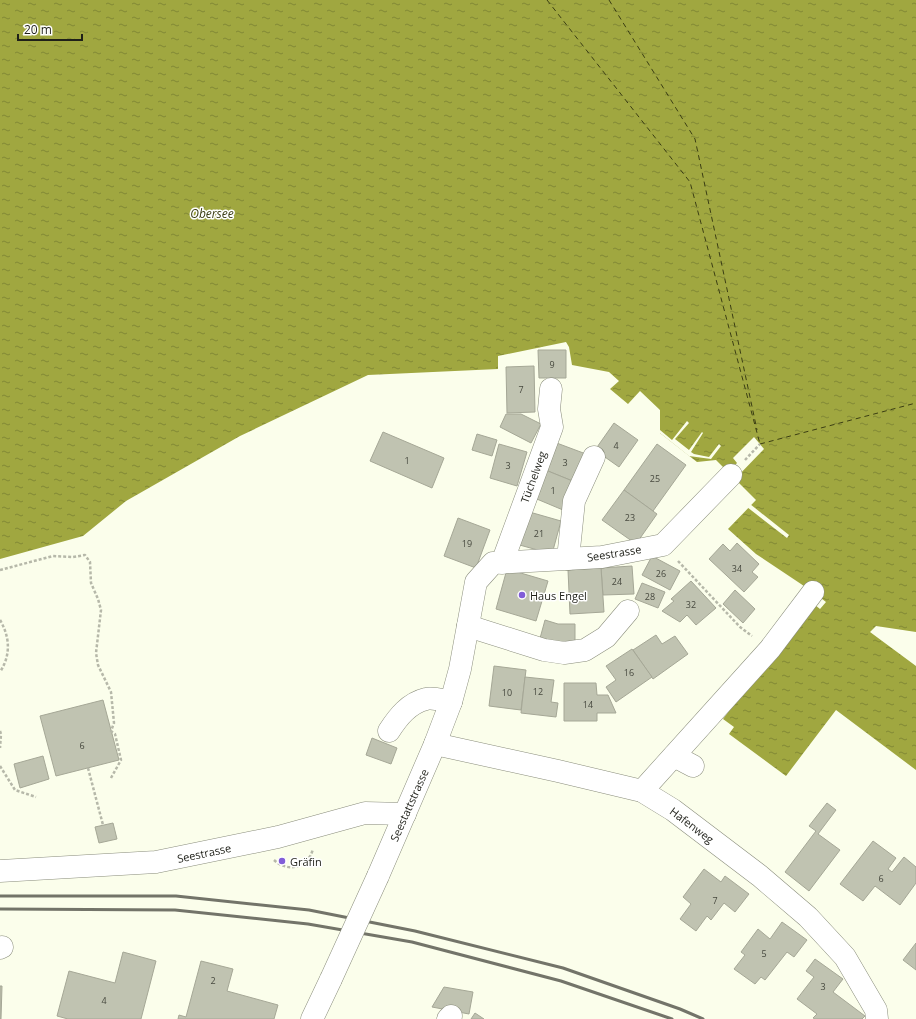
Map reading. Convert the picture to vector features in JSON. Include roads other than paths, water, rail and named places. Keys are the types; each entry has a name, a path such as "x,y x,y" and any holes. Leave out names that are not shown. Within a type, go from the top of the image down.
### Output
{"street":[{"name":"Tüchelweg","path":"502,563 552,427 549,409 551,389"},
{"path":"568,559 574,501 594,457"},
{"name":"Seestrasse","path":"476,582 493,563 602,557 663,545 731,475"},
{"name":"Seestattstrasse","path":"312,1019 378,876 435,744 451,702 460,669 476,582"},
{"path":"642,791 674,756 741,675 770,649 813,592"},
{"path":"468,626 544,650 564,653 585,650 606,637 628,611"},
{"path":"389,731 398,716 415,703 427,698 451,702"},
{"name":"Hafenweg","path":"435,744 642,791 673,810 760,876 808,917 845,957 876,1010 877,1019"},
{"path":"674,756 693,766"},
{"name":"Seestrasse","path":"0,871 156,862 278,837 365,813 405,814"}],"water":[{"name":"Obersee","path":"0,0 916,0 916,632 876,626 870,632 916,666 916,770 836,710 786,776 729,734 734,727 723,719 810,601 820,609 826,602 756,554 728,529 756,500 716,460 697,462 660,433 660,410 640,391 628,404 610,389 619,381 609,372 572,365 569,347 566,342 498,356 498,369 368,375 240,436 126,501 83,536 0,559"}],"railway":[{"path":"0,896 176,896 309,910 415,931 563,968 680,1009 703,1019"},
{"path":"0,909 175,910 308,924 412,942 561,981 672,1019"}],"place":[{"name":"Haus Engel","path":"522,595"},
{"name":"Gräfin","path":"282,861"}]}
